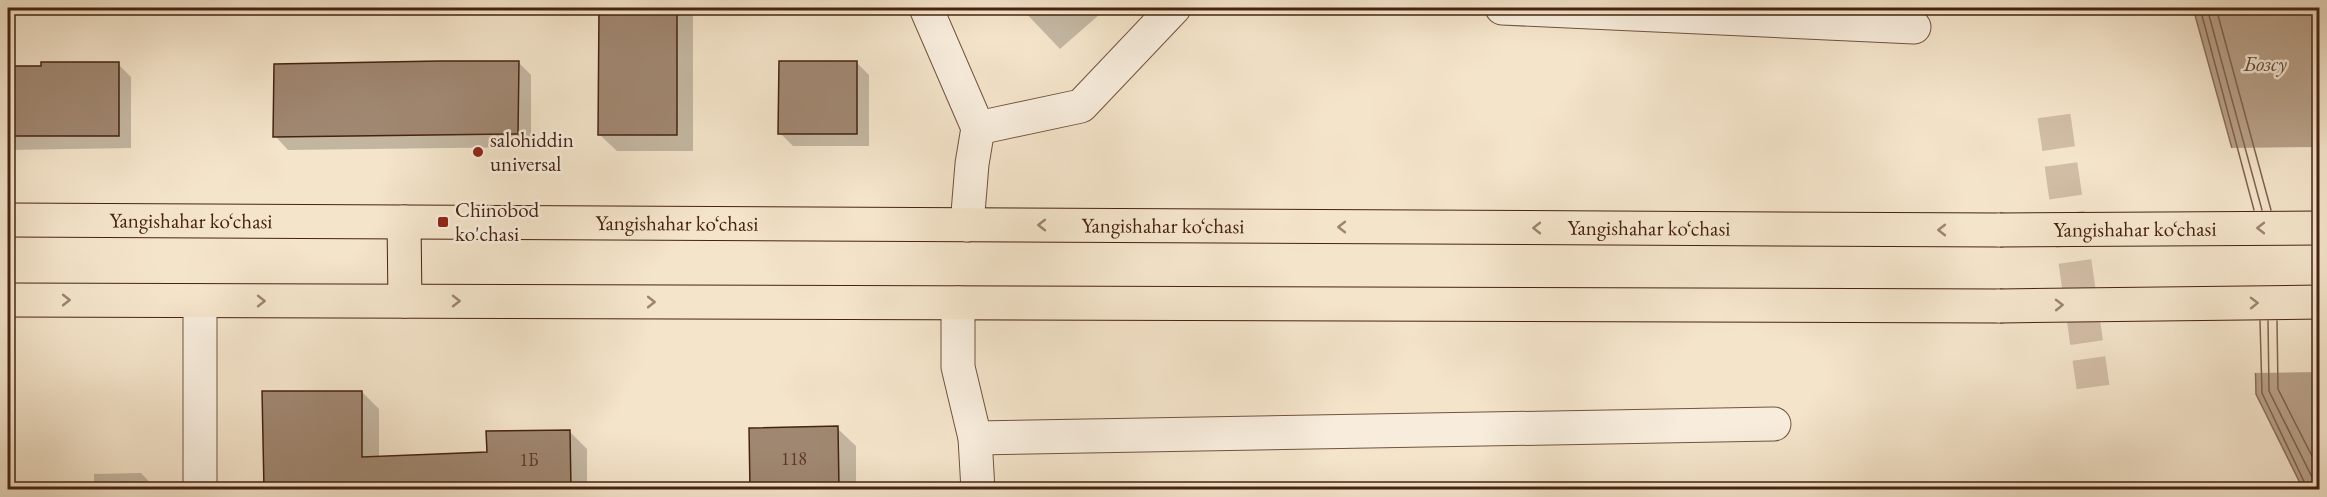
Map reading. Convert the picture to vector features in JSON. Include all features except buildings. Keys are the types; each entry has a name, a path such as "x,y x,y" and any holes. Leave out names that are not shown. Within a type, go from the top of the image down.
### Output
{"main road":[{"name":"Yangishahar ko‘chasi","path":"8,220 2000,230 2319,228"},
{"path":"404,222 405,301"},
{"path":"8,300 2000,306 2319,302"}],"street":[{"path":"926,8 978,128 972,164 967,225"},
{"path":"978,128 1081,106 1174,8"},
{"path":"1502,8 1914,27"},
{"path":"200,301 200,489"},
{"path":"958,303 958,367 975,438 978,489"},
{"path":"975,438 1774,424"}],"water":[{"name":"Бозсу","path":"2193,8 2319,8 2319,489 2303,489 2256,394 2253,274 2248,206"}],"pier":[{"path":"2319,147 2319,372 2252,373 2250,274 2245,206 2228,148"}],"tunnel":[{"path":"2054,116 2093,387"}],"place":[{"name":"salohiddin universal","path":"478,152"},
{"name":"Chinobod ko'chasi","path":"443,222"}]}
